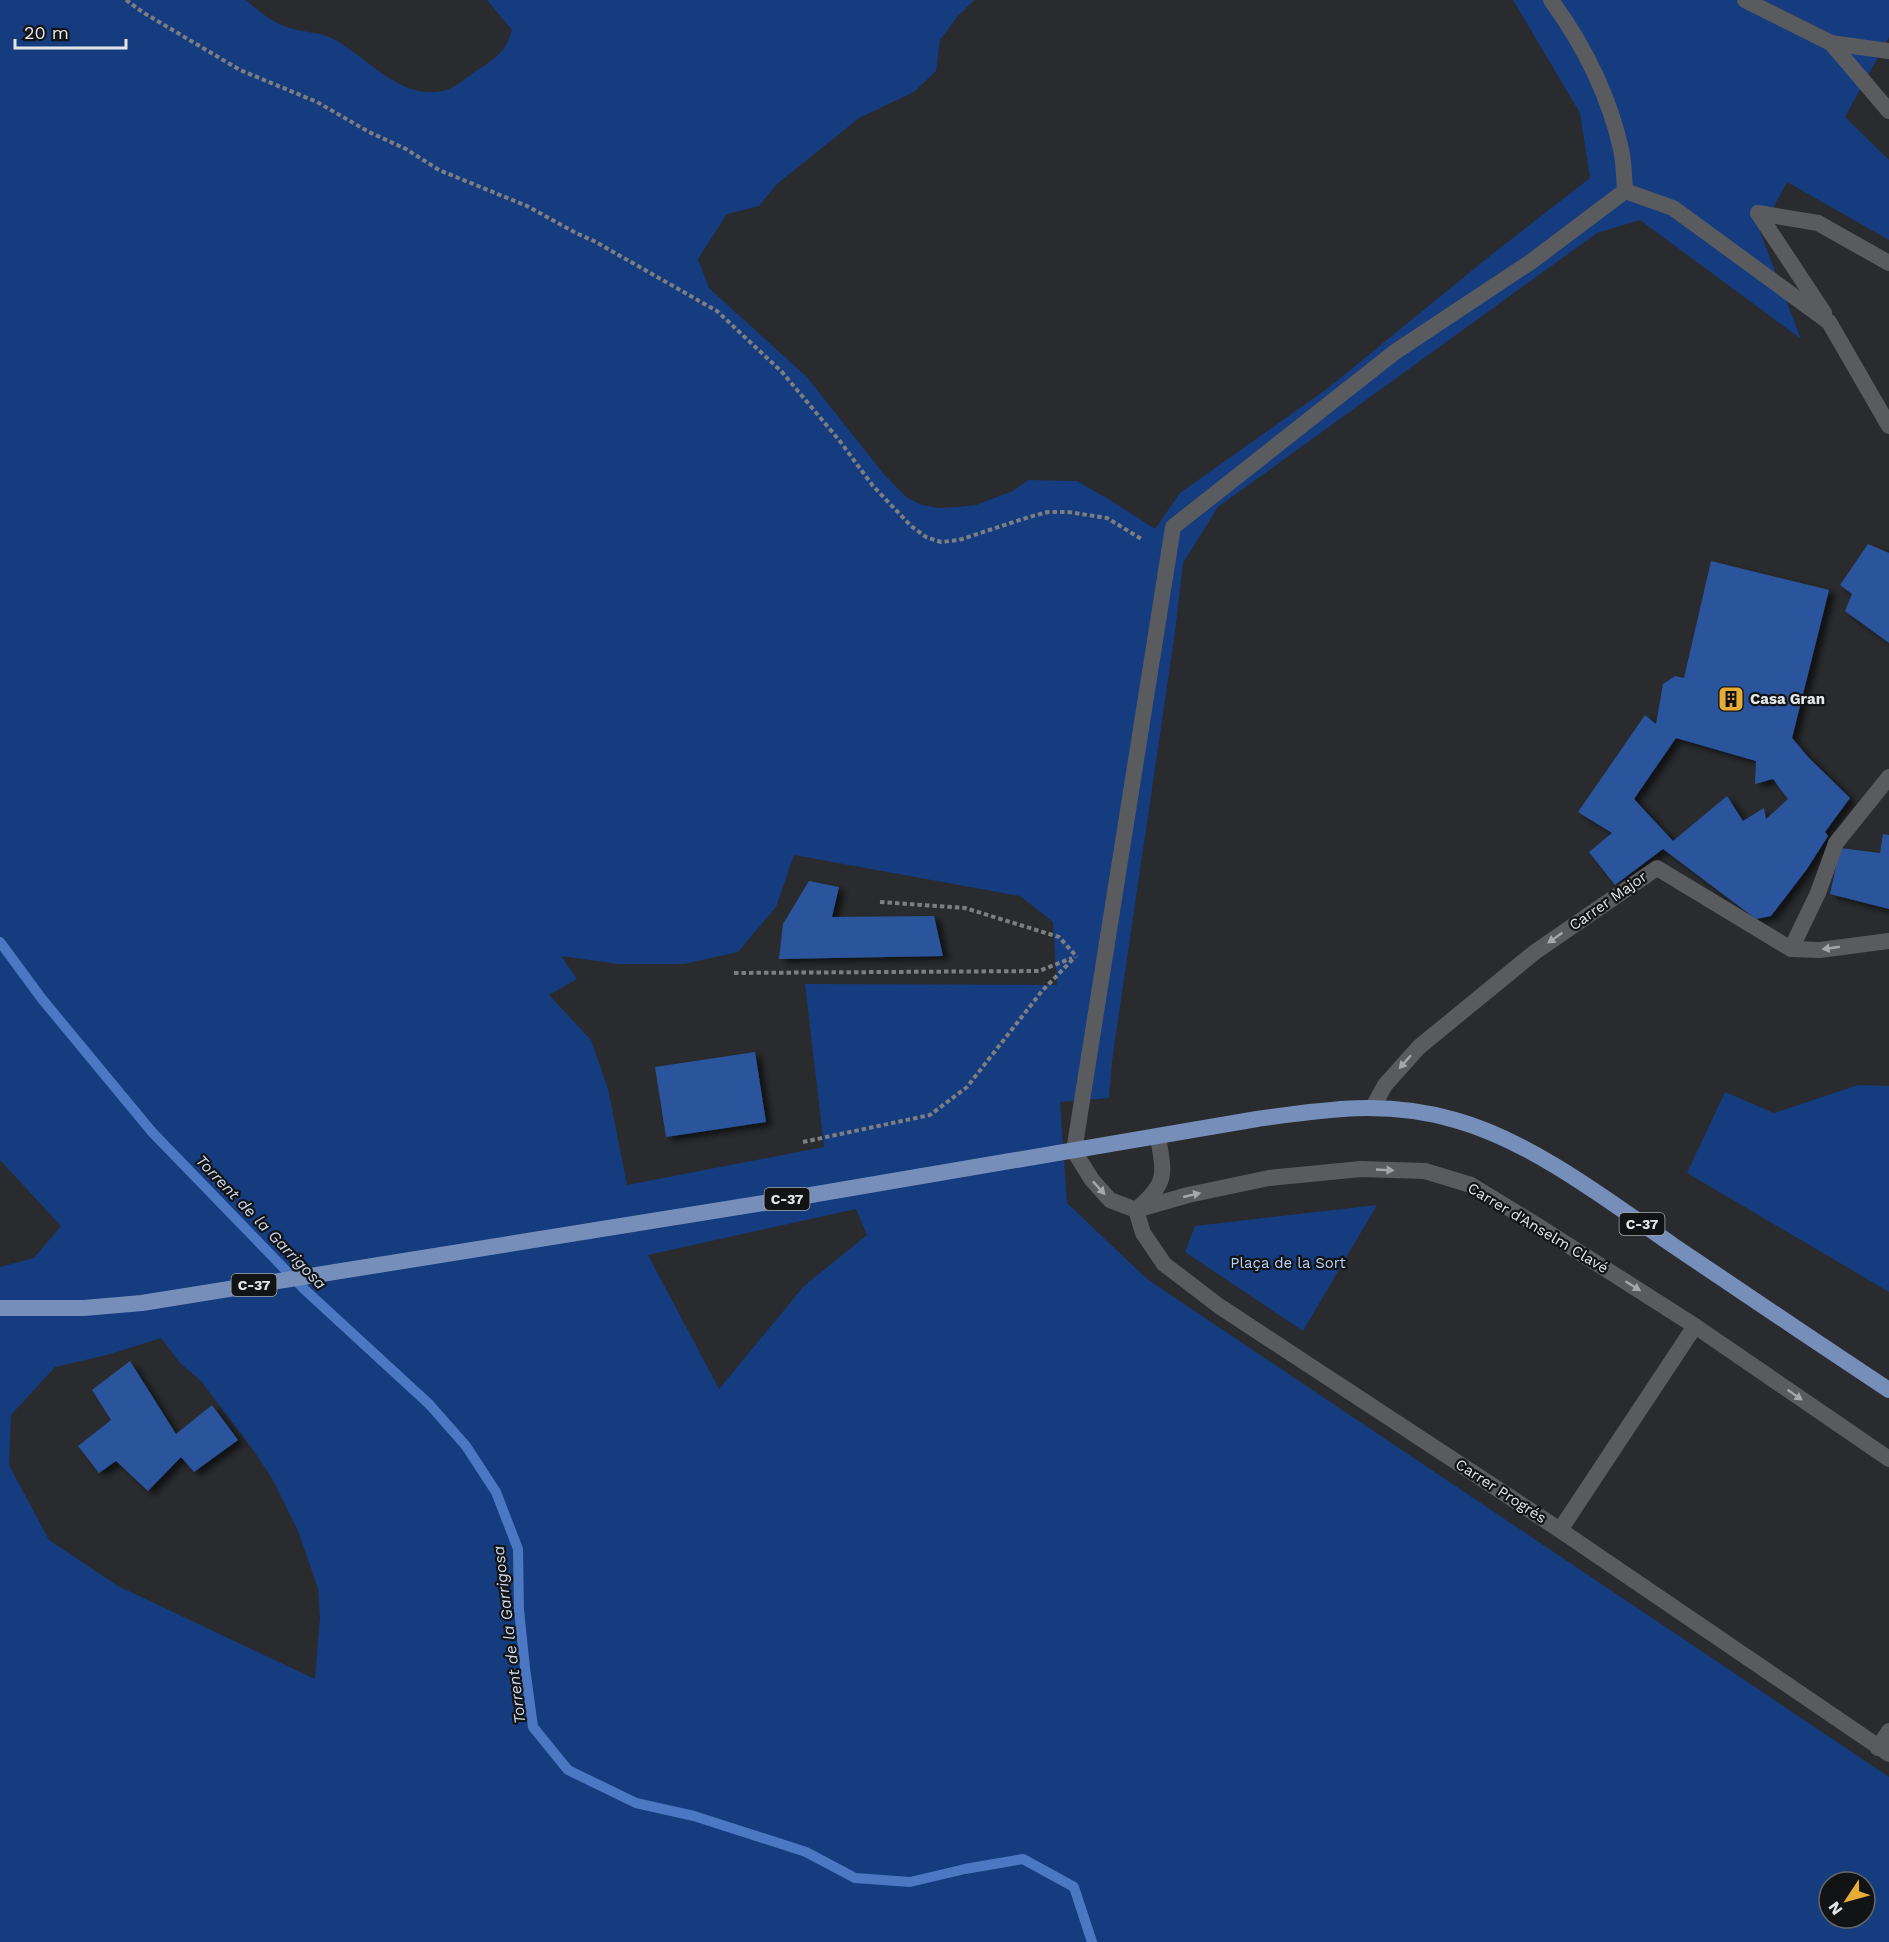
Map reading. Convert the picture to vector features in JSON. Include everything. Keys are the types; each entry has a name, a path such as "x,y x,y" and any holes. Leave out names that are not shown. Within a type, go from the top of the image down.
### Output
{"main road":[{"name":"C-37","path":"0,1308 84,1308 142,1303 1325,1109 1373,1107 1418,1112 1500,1135 1612,1203 1889,1390"}],"street":[{"path":"1551,0 1567,22 1604,94 1621,151 1625,191"},
{"path":"1745,0 1831,43 1889,51"},
{"path":"1831,43 1889,111"},
{"path":"1158,1137 1163,1164 1160,1185 1136,1210 1110,1200 1092,1180 1074,1151 1173,527 1395,352 1532,261 1625,191"},
{"path":"1625,191 1673,208 1829,322"},
{"path":"1889,262 1818,223 1758,213 1829,322 1889,426"},
{"path":"1791,949 1818,893 1836,843 1889,777"},
{"name":"Carrer Major","path":"1373,1107 1385,1085 1419,1047 1535,952 1657,868 1791,949 1820,950 1889,941"},
{"name":"Carrer d'Anselm Clavé","path":"1136,1210 1188,1195 1269,1178 1361,1169 1425,1172 1470,1185 1695,1326 1889,1459"},
{"name":"Carrer Progrés","path":"1136,1210 1143,1233 1164,1264 1219,1306 1560,1530 1884,1751"},
{"path":"1560,1530 1695,1326"},
{"path":"1884,1751 1889,1731"}],"path":[{"path":"126,0 240,70 317,102 369,132 406,149 439,170 534,210 594,241 717,311 782,372 839,440 873,486 911,526 926,537 941,542 958,540 1009,522 1048,512 1086,514 1107,518 1123,526 1140,537 1167,564"},
{"path":"880,902 965,908 1059,937 1075,957"},
{"path":"734,974 1039,971 1075,957 1104,963"},
{"path":"803,1142 930,1115 967,1087 1042,991 1075,957"}],"green space":[{"path":"0,0 246,0 273,21 293,29 332,38 399,84 413,90 427,92 442,91 454,86 492,60 506,45 512,30 487,0 974,0 958,16 940,40 936,71 914,92 859,118 777,184 759,206 727,214 698,259 709,288 807,377 882,472 906,497 922,505 939,508 957,507 976,505 1013,491 1028,480 1077,481 1155,529 1180,493 1328,388 1491,255 1590,178 1580,113 1513,0 1889,0 1889,37 1845,117 1889,160 1889,240 1787,182 1760,232 1801,339 1640,220 1597,233 1218,507 1183,563 1175,632 1112,1061 1109,1098 1060,1102 1067,1203 1147,1279 1889,1777 1889,1942 0,1942 0,1267 34,1258 61,1226 0,1160","holes":["794,855 1020,896 1053,922 1057,985 805,984 824,1147 627,1185 608,1089 591,1040 549,995 577,979 561,956 618,964 684,964 738,952 776,907","856,1209 867,1235 804,1286 719,1389 648,1255","161,1338 180,1363 201,1381 256,1454 273,1480 298,1531 318,1588 320,1617 315,1679 118,1586 49,1540 9,1465 11,1415 55,1367 107,1355"]},
{"path":"1858,1085 1889,1086 1889,1292 1687,1173 1725,1092 1774,1113"},
{"name":"Plaça de la Sort","path":"1377,1205 1303,1331 1185,1252 1195,1226"}],"building":[{"path":"1868,544 1889,553 1889,643 1845,611 1852,594 1840,585"},
{"path":"1711,561 1829,590 1792,738 1850,798 1825,832 1828,836 1807,869 1771,916 1756,919 1663,849 1615,885 1589,852 1612,833 1578,812 1645,715 1656,724 1663,684 1675,676 1684,678","holes":["1676,738 1756,761 1755,784 1773,779 1788,799 1766,819 1764,808 1743,821 1727,796 1673,841 1634,799"]},
{"path":"1883,834 1889,835 1889,909 1830,894 1840,848 1880,853"},
{"path":"809,881 839,887 832,917 934,916 943,956 779,959 783,924"},
{"path":"755,1052 766,1122 666,1137 655,1067"},
{"path":"130,1361 176,1434 212,1405 238,1440 194,1472 181,1457 148,1491 116,1461 99,1473 78,1446 111,1420 92,1390"}],"waterway":[{"name":"Torrent de la Garrigosa","path":"0,942 42,999 152,1132 304,1289 429,1404 466,1446 496,1492 518,1549 519,1610 533,1727 568,1770 636,1803 694,1816 806,1852 855,1878 910,1882 1023,1859 1074,1887 1092,1942"}],"place":[{"name":"Casa Gran","path":"1731,699"}]}
